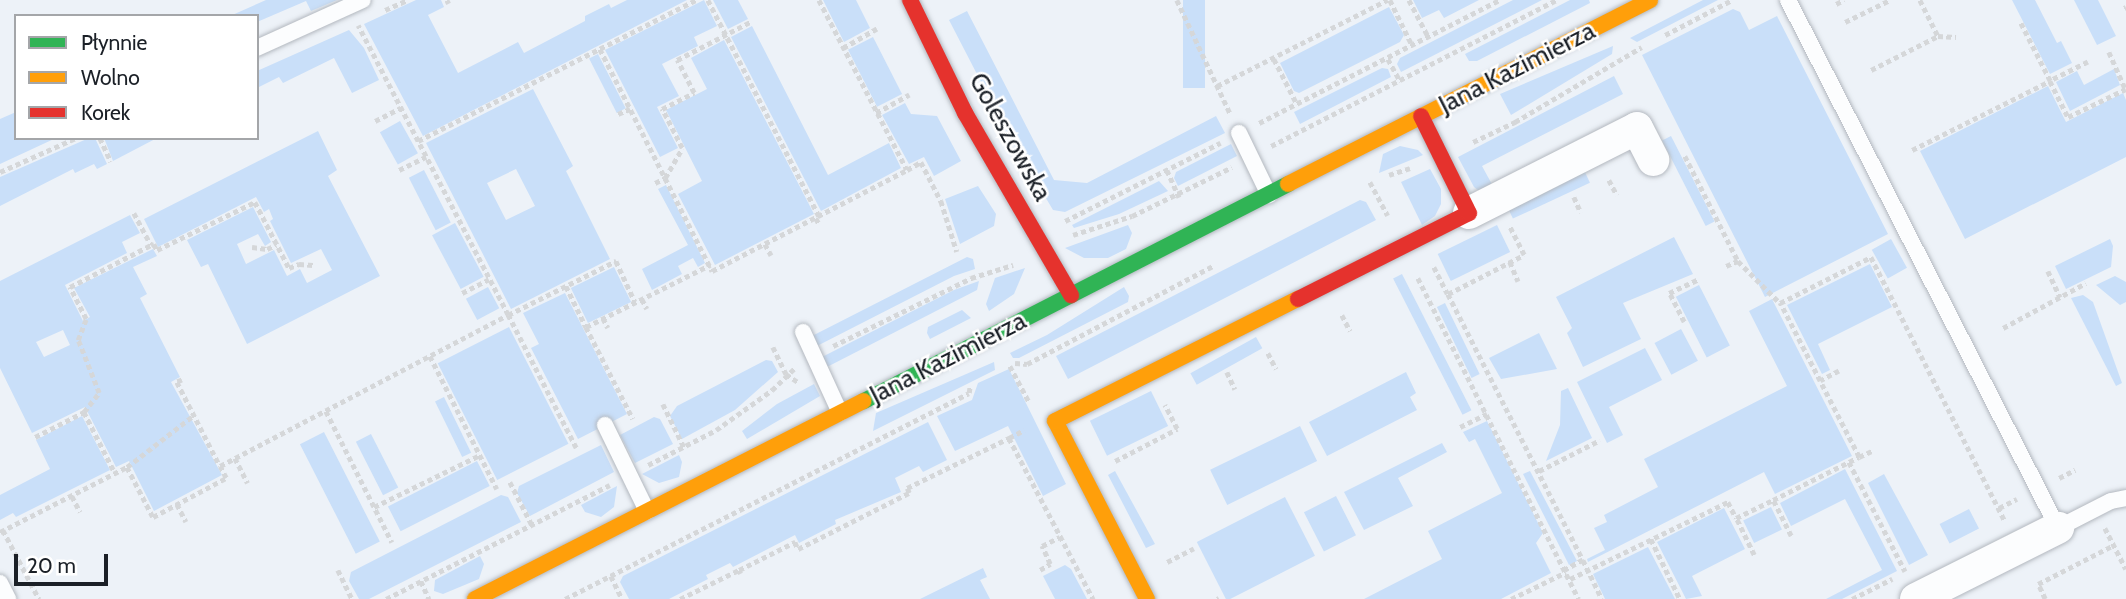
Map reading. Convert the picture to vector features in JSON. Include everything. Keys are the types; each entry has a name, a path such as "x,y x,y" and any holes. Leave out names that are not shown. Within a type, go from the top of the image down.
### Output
{"street":[{"name":"Goleszowska","path":"910,0 965,113 1071,295"},
{"name":"Jana Kazimierza","path":"475,599 1650,0"},
{"name":"Jana Kazimierza","path":"1421,116 1469,213"},
{"path":"1147,599 1055,421 1637,128 1666,152"},
{"path":"1916,599 2058,528"}],"lane":[{"path":"1788,0 2058,528 2111,501 2126,498"},
{"path":"259,47 356,3"},
{"path":"1239,133 1269,195"},
{"path":"803,332 840,413"},
{"path":"605,425 647,511"},
{"path":"0,583 8,599"}],"path":[{"path":"418,141 696,0"},
{"path":"708,0 819,224"},
{"path":"819,0 907,170"},
{"path":"1177,0 1239,133"},
{"path":"1217,86 1388,0 1412,45"},
{"path":"1409,0 1428,37"},
{"path":"1058,224 1388,59 1499,0"},
{"path":"386,599 716,430 772,390 786,374 814,357 971,278 1023,262 1066,237 1132,216 1178,194 1556,0"},
{"path":"1664,36 1732,0"},
{"path":"1836,4 1844,0"},
{"path":"1846,22 1890,0"},
{"path":"1920,0 1938,36"},
{"path":"356,3 401,108 576,448"},
{"path":"2019,20 2021,30 2068,117 2126,89 2109,52"},
{"path":"655,183 665,178 682,148 662,109 694,93 677,60 750,22"},
{"path":"843,48 877,28"},
{"path":"1871,70 1938,36 1956,37"},
{"path":"1358,188 1441,157 1514,122 1652,41"},
{"path":"600,49 712,271 921,162 941,201 957,252"},
{"path":"1274,59 1297,104"},
{"path":"1388,59 1404,89"},
{"path":"1912,150 2088,62"},
{"path":"876,113 909,95"},
{"path":"375,121 401,108"},
{"path":"618,114 630,109"},
{"path":"0,172 72,140"},
{"path":"101,140 111,162"},
{"path":"1666,152 1738,261 1780,303 1859,457"},
{"path":"399,170 426,156"},
{"path":"1167,170 1181,201"},
{"path":"1609,180 1618,195"},
{"path":"1574,197 1581,213"},
{"path":"134,213 151,245 154,244 157,250 255,202 289,268 299,264 313,265"},
{"path":"1448,294 1524,255 1505,218"},
{"path":"252,247 267,249 276,244"},
{"path":"765,244 771,255"},
{"path":"35,437 84,412 99,393 78,340 86,319 70,288 151,245"},
{"path":"1428,256 1602,599"},
{"path":"1780,303 1871,257 1992,492"},
{"path":"220,466 617,259 635,302"},
{"path":"1033,409 1008,362 1027,365 1223,260"},
{"path":"1726,266 1738,261"},
{"path":"1510,262 1518,281"},
{"path":"586,327 710,265"},
{"path":"1412,265 1579,599"},
{"path":"2048,271 2060,297"},
{"path":"462,293 489,279"},
{"path":"1684,321 1669,293 1697,280"},
{"path":"2003,328 2052,304 2086,283"},
{"path":"566,286 633,419"},
{"path":"642,299 647,309"},
{"path":"1342,315 1350,331"},
{"path":"603,318 608,328"},
{"path":"774,347 786,374 800,383"},
{"path":"1267,352 1276,369"},
{"path":"430,356 497,489"},
{"path":"1227,371 1235,389"},
{"path":"1820,381 1839,371"},
{"path":"127,467 153,517 226,478 177,382 182,380"},
{"path":"565,599 969,393 971,380"},
{"path":"663,404 688,454"},
{"path":"326,411 392,542"},
{"path":"84,412 115,473"},
{"path":"1461,427 1486,414"},
{"path":"38,599 2,531 127,467 194,415"},
{"path":"680,599 740,572 795,542 799,550 909,493 907,488 1009,438 1093,599"},
{"path":"1539,471 1600,440"},
{"path":"1736,519 1872,451"},
{"path":"374,507 480,454"},
{"path":"235,458 248,483"},
{"path":"1849,462 1905,572 1852,599"},
{"path":"510,482 535,531"},
{"path":"72,496 80,512"},
{"path":"1773,500 1791,536"},
{"path":"1570,579 1728,502 1754,555"},
{"path":"177,504 186,522"},
{"path":"1040,570 1050,564 1042,546 1060,537"},
{"path":"1651,539 1681,599"},
{"path":"2045,599 2038,584 2114,545"},
{"path":"1162,565 1195,548"},
{"path":"2126,548 2117,552 2126,569"},
{"path":"1511,599 1583,560"},
{"path":"338,570 352,599"},
{"path":"611,576 622,599"},
{"path":"421,581 429,599"}],"shaded area":[{"path":"266,0 337,0 311,11 306,1 259,21 259,14 234,14"},
{"path":"416,0 441,0 444,7 428,15 458,73 518,42 524,53 585,21 585,16 609,4 611,8 627,0 687,0 423,136 364,24"},
{"path":"704,0 717,26 694,37 698,46 662,64 679,96 657,107 678,148 660,157 605,50"},
{"path":"713,0 738,0 748,19 728,29"},
{"path":"823,0 856,0 870,28 844,42"},
{"path":"1183,0 1205,0 1205,88 1183,88"},
{"path":"1413,0 1479,0 1444,18 1439,10 1422,18"},
{"path":"1513,0 1542,0 1401,72 1397,64 1400,58"},
{"path":"1570,0 1589,0 1590,3 1477,61 1469,61 1465,54"},
{"path":"1703,0 1718,0 1637,42 1630,38"},
{"path":"2012,0 2035,0 2057,43 2061,41 2072,63 2050,74"},
{"path":"2074,0 2098,0 2116,36 2097,45"},
{"path":"1389,7 1404,35 1400,42 1299,93 1294,91 1280,63"},
{"path":"1733,9 1740,12 1749,30 1777,16 1888,234 1765,297 1642,55"},
{"path":"967,11 1054,180 1087,183 1216,116 1225,133 1065,212 1053,210 1010,138 949,20"},
{"path":"752,26 828,175 889,143 901,168 821,211 731,37"},
{"path":"349,30 364,48 379,80 352,93 334,58 283,83 279,77 259,87 259,70"},
{"path":"873,37 902,94 877,107 848,50"},
{"path":"724,40 814,214 715,265 678,194 702,181 666,110 707,89 691,58"},
{"path":"1613,46 1612,54 1511,115 1500,94"},
{"path":"598,54 626,108 617,113 589,59"},
{"path":"1382,68 1388,69 1391,77 1300,124 1294,112"},
{"path":"2114,69 2120,85 2070,111 2056,82 2077,71 2084,85"},
{"path":"1614,76 1623,94 1482,166 1494,188 1479,191 1474,187 1458,157"},
{"path":"2048,86 2066,122 2123,93 2126,100 2126,157 1965,239 1920,151"},
{"path":"533,89 573,166 566,171 610,259 511,309 426,143","holes":["516,169 535,206 506,220 487,183"]},
{"path":"905,103 911,114 937,116 961,161 934,176 924,157 909,164 882,115"},
{"path":"14,113 14,140 52,140 0,164 0,119"},
{"path":"400,121 418,153 398,165 380,132"},
{"path":"318,131 337,170 328,176 380,276 247,344 208,264 201,267 187,240 253,207 271,242 265,246 258,234 237,244 246,264 274,250 287,276 300,269 307,283 332,270 321,249 291,263 270,221 273,219 269,209 264,212 256,197 158,247 144,219"},
{"path":"1671,136 1715,222 1706,226 1662,141"},
{"path":"84,140 96,140 107,164 97,169 94,164 75,173 73,169 0,206 0,177"},
{"path":"105,140 153,140 113,161"},
{"path":"1231,144 1237,156 1178,186 1174,178 1176,172"},
{"path":"1400,146 1418,150 1423,155 1379,173 1383,154"},
{"path":"1430,169 1441,189 1441,204 1435,216 1422,225 1401,182"},
{"path":"424,170 451,223 436,230 409,178"},
{"path":"1584,170 1590,183 1513,219 1507,206"},
{"path":"1159,181 1168,191 1119,214 1074,228 1072,225"},
{"path":"666,185 705,263 698,267 693,258 678,266 682,274 652,290 642,269 688,245 658,189"},
{"path":"978,186 996,214 994,226 960,244 945,199"},
{"path":"1360,200 1366,202 1376,220 1068,379 1056,356"},
{"path":"130,215 140,233 122,242 127,253 65,285 83,321 90,317 74,288 153,249 157,256 133,267 147,294 140,298 180,377 171,382 222,475 154,511 129,461 116,467 85,407 32,433 0,368 0,281","holes":["63,330 70,345 44,357 36,342"]},
{"path":"455,223 484,277 461,289 432,235"},
{"path":"1128,225 1132,233 1126,249 1108,258 1084,258 1065,248"},
{"path":"1497,225 1510,252 1451,281 1438,254"},
{"path":"1674,237 1693,274 1623,303 1641,339 1583,367 1567,333 1572,328 1556,297"},
{"path":"1891,239 1907,268 1888,279 1872,250"},
{"path":"2110,239 2113,246 2111,267 2066,289 2055,266"},
{"path":"967,257 973,259 975,269 954,276 817,346 812,336"},
{"path":"1870,264 1892,307 1818,344 1830,370 1822,374 1787,305"},
{"path":"614,267 631,302 588,323 571,288"},
{"path":"1025,268 1014,294 989,311 986,304 995,278"},
{"path":"1402,274 1471,410 1463,415 1393,279"},
{"path":"2115,276 2126,282 2126,302 2120,305 2096,285"},
{"path":"979,281 977,290 827,367 822,357 954,290"},
{"path":"1699,285 1730,346 1707,357 1676,297"},
{"path":"488,287 499,308 477,320 466,299"},
{"path":"1124,287 1129,296 1128,302 1019,358 1013,358 1010,353 1047,335"},
{"path":"565,293 627,414 578,439 531,348 539,344 523,313"},
{"path":"2083,295 2093,302 2122,383 2116,386 2071,298"},
{"path":"1772,299 1852,456 1775,494 1764,472 1588,562 1587,559 1605,550 1594,528 1607,522 1604,515 1658,487 1644,459 1787,386 1749,311"},
{"path":"1445,303 1480,374 1472,378 1437,307"},
{"path":"962,310 971,318 930,339 928,327"},
{"path":"509,327 568,444 497,480 438,363"},
{"path":"1681,329 1698,361 1671,375 1655,343"},
{"path":"1539,333 1557,369 1501,379 1489,358"},
{"path":"1256,337 1262,348 1197,385 1190,373"},
{"path":"1645,348 1662,380 1609,407 1623,435 1607,443 1577,382"},
{"path":"766,360 772,361 778,372 735,410 682,439 670,416 677,406"},
{"path":"994,362 995,370 873,431 876,413"},
{"path":"1009,369 1066,484 1043,496 1008,426 955,451 937,416 972,400 978,383"},
{"path":"1406,372 1416,393 1410,397 1417,410 1327,456 1309,422"},
{"path":"814,384 820,396 747,439 742,431 777,404"},
{"path":"1568,388 1592,438 1546,461 1560,425 1561,391"},
{"path":"1151,391 1168,426 1107,456 1090,421"},
{"path":"444,397 471,453 462,457 435,401"},
{"path":"82,416 110,470 16,517 13,513 0,520 0,495 50,469 36,440"},
{"path":"654,417 660,419 673,444 635,463 620,435"},
{"path":"1487,421 1543,533 1536,543 1551,573 1501,599 1364,599 1442,559 1428,531 1502,493 1475,439 1469,442 1463,432"},
{"path":"928,422 947,460 923,472 919,466 895,478 901,492 835,520 836,524 799,543 795,535 733,567 730,563 706,575 708,579 669,599 629,599 620,582 623,576"},
{"path":"1300,426 1317,461 1227,505 1210,470"},
{"path":"324,432 380,542 356,554 300,444"},
{"path":"371,434 398,487 383,495 356,442"},
{"path":"1442,443 1447,452 1398,478 1413,506 1364,530 1344,492"},
{"path":"601,445 614,472 530,516 517,493 519,486"},
{"path":"679,455 682,462 679,477 659,483 642,474"},
{"path":"477,461 490,486 401,531 388,506"},
{"path":"1845,469 1897,571 1842,599 1826,599 1882,570 1845,499 1791,526 1780,503"},
{"path":"1115,471 1155,544 1146,548 1108,475"},
{"path":"1530,471 1577,561 1569,565 1523,474"},
{"path":"1884,474 1928,555 1909,565 1868,483"},
{"path":"617,486 614,507 601,517 585,512 581,505"},
{"path":"501,495 508,497 521,522 369,599 359,599 349,581 351,572"},
{"path":"1336,496 1356,535 1324,552 1304,512"},
{"path":"1285,497 1315,556 1226,599 1197,542"},
{"path":"1771,507 1782,529 1754,543 1743,521"},
{"path":"1724,508 1745,549 1692,576 1702,596 1686,599 1657,542"},
{"path":"1969,509 1979,529 1950,544 1940,524"},
{"path":"1648,547 1675,599 1605,599 1593,574"},
{"path":"480,556 484,564 479,579 443,594 434,591 435,580"},
{"path":"1065,565 1071,569 1087,599 1055,599 1043,576"},
{"path":"983,568 987,577 980,580 990,599 920,599"}],"traffic: fast":[{"path":"864,401 1288,184"}],"traffic: slow":[{"path":"1288,184 1650,0"},
{"path":"1147,599 1055,421 1298,299"},
{"path":"475,599 864,401"}],"traffic: jam":[{"path":"910,0 965,113 1071,295"},
{"path":"1298,299 1469,213 1421,116"}]}
